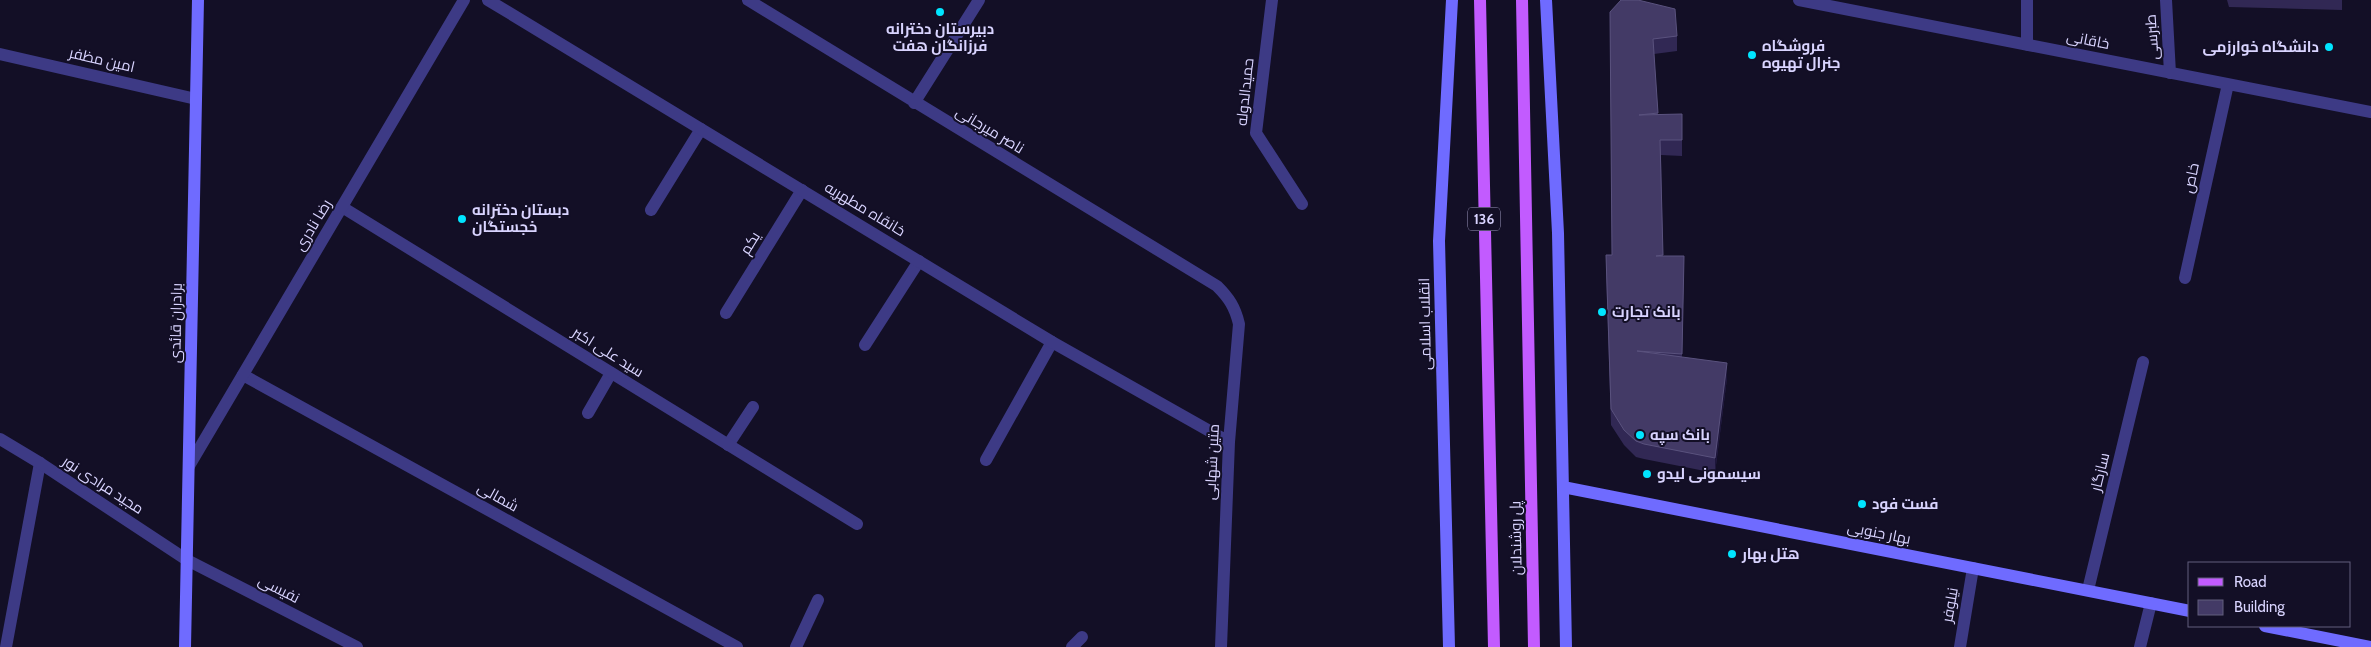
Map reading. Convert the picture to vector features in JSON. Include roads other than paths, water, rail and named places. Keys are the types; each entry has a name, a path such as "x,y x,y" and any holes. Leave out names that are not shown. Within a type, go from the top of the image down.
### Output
{"main road":[{"name":"برادران قائدی","path":"185,647 198,0"},
{"name":"انقلاب اسلامی","path":"1449,647 1439,241 1452,0"},
{"path":"1546,0 1558,233 1566,647"},
{"name":"پل روشندلان","path":"1480,2 1494,647"},
{"name":"پل روشندلان","path":"1522,2 1534,647"},
{"name":"بهار جنوبی","path":"1563,487 2188,611"},
{"path":"2270,627 2371,647"}],"street":[{"name":"رضا نادری","path":"189,466 464,0"},
{"name":"خانقاه مطهریه","path":"488,0 1052,342 1229,442"},
{"name":"ناصر میرجانی","path":"748,0 914,103 1217,286"},
{"path":"914,103 979,0"},
{"name":"حمیدالدوله","path":"1272,0 1256,133 1302,204"},
{"name":"خاقانی","path":"1799,0 2371,112"},
{"path":"2026,45 2027,0"},
{"name":"طبرسی","path":"2166,0 2170,73"},
{"name":"امین مظفر","path":"0,54 196,99"},
{"name":"خاص","path":"2185,278 2228,84"},
{"path":"651,210 701,129"},
{"name":"یکم","path":"726,313 802,190"},
{"name":"سید علی اکبر","path":"342,207 857,524"},
{"path":"865,345 920,261"},
{"name":"متین شهابی","path":"1217,286 1228,296 1235,309 1239,324 1229,442 1221,647"},
{"path":"986,460 1052,342"},
{"name":"سازگار","path":"2088,590 2143,362"},
{"path":"588,413 612,373"},
{"name":"شمالی","path":"243,375 737,647"},
{"path":"728,445 753,407"},
{"name":"مجید مرادی نور","path":"0,439 40,463 187,560"},
{"path":"6,647 40,463"},
{"name":"نفیسی","path":"187,560 357,647"},
{"name":"نیلوفر","path":"1960,647 1973,568"},
{"path":"796,647 818,600"},
{"path":"2140,647 2151,603"},
{"path":"1072,647 1082,637"}],"place":[{"name":"دبیرستان دخترانه فرزانگان هفت","path":"940,12"},
{"name":"دانشگاه خوارزمی","path":"2329,47"},
{"name":"فروشگاه جنرال تهیوه","path":"1752,55"},
{"name":"دبستان دخترانه خجستگان","path":"462,219"},
{"name":"بانک تجارت","path":"1602,312"},
{"name":"بانک سپه","path":"1640,435"},
{"name":"سیسمونی لیدو","path":"1647,474"},
{"name":"فست فود","path":"1862,504"},
{"name":"هتل بهار","path":"1732,554"}]}
